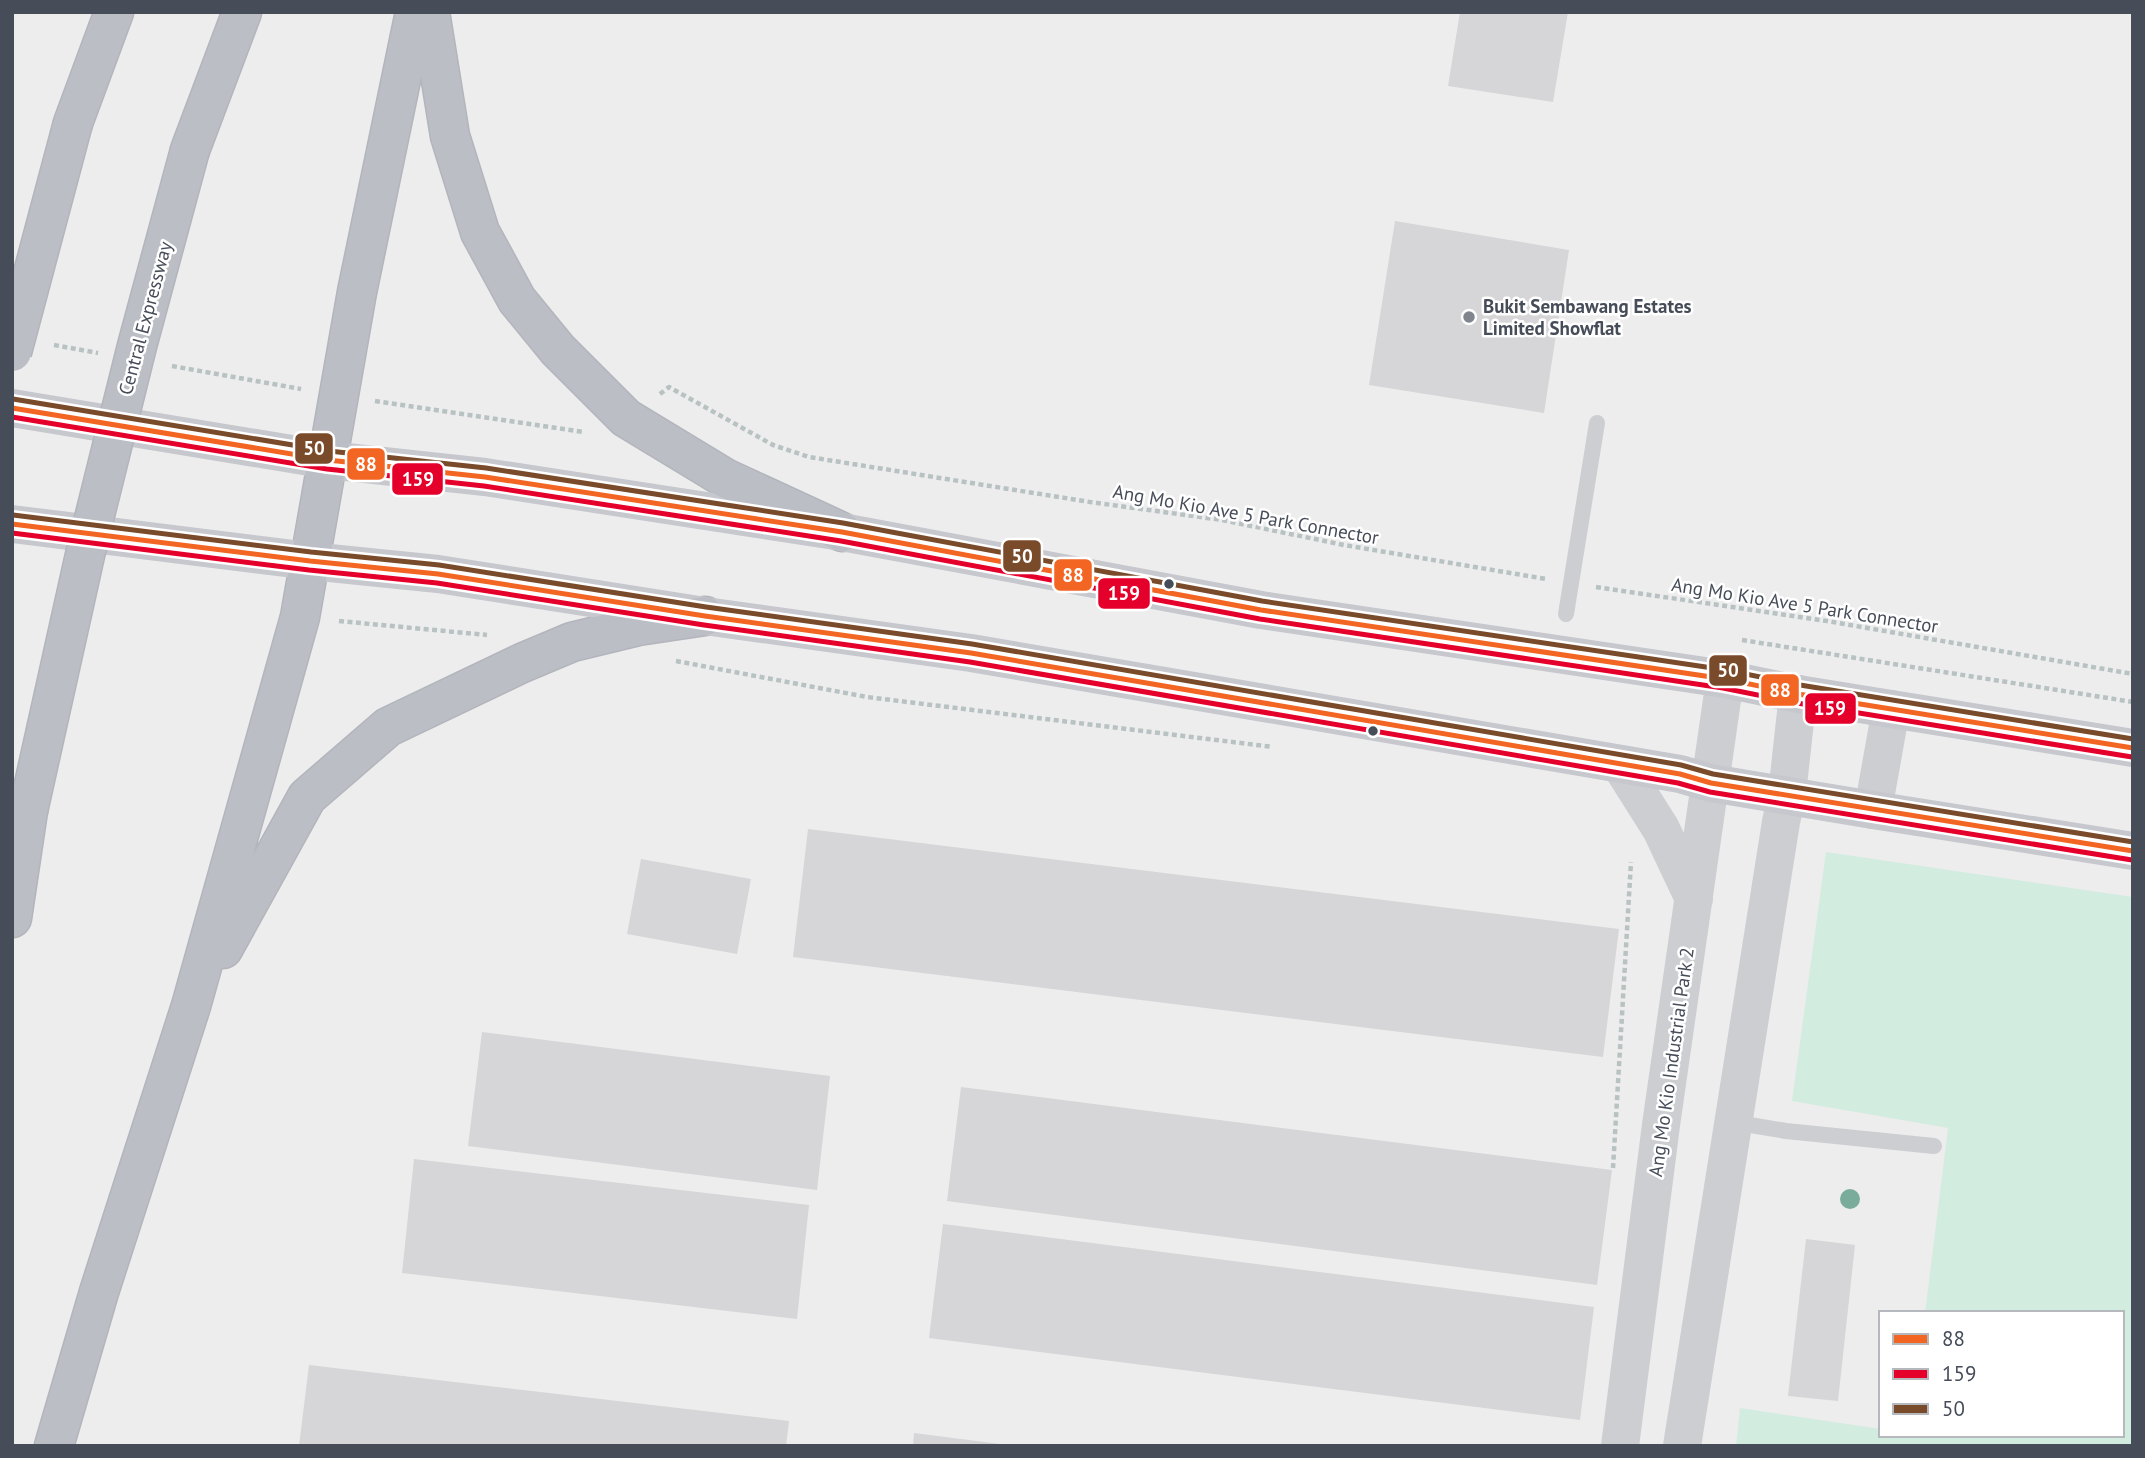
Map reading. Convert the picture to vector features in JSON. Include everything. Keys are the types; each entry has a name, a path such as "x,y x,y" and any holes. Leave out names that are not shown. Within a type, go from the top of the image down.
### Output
{"highway":[{"path":"12,352 73,123 114,12"},
{"name":"Central Expressway","path":"12,918 28,811 88,542 137,346 190,150 242,12"},
{"path":"54,1446 99,1292 191,1006 300,617 359,279 415,12"},
{"path":"430,12 450,136 480,232 517,300 558,350 626,418 725,478 842,532"},
{"path":"191,1006 307,796 388,727 572,642 638,626 705,617"}],"main road":[{"path":"12,408 328,460 485,477 842,532 1261,610 1726,680 2133,748"},
{"path":"12,524 438,574 705,617 971,653 1680,774 1711,783 2133,851"}],"street":[{"name":"Ang Mo Kio Industrial Park 2","path":"1620,1446 1661,1125 1726,680"},
{"path":"1682,1446 1732,1122 1787,794 1798,694"},
{"path":"1873,810 1891,709"},
{"path":"1620,764 1657,820 1694,899"}],"lane":[{"path":"1566,614 1597,422"},
{"path":"1732,1122 1786,1131 1934,1146"}],"path":[{"name":"Ang Mo Kio Ave 5 Park Connector","path":"339,396 583,433 626,418 652,402 669,387 773,445 809,457 1090,502 1222,520 1343,545 1827,621 2133,674"},
{"path":"300,617 495,635"},
{"path":"1734,638 2133,702"},
{"path":"666,659 867,697 1281,748"},
{"path":"1612,1177 1632,852"}],"green space":[{"path":"1826,852 2133,897 2133,1446 1736,1446 1740,1408 1879,1429 1879,1437 2124,1437 2124,1311 1925,1311 1948,1128 1792,1101"}],"building":[{"path":"1460,12 1568,12 1553,102 1448,86"},
{"name":"Bukit Sembawang Estates Limited Showflat","path":"1395,221 1569,250 1544,413 1369,385"},
{"path":"808,829 1619,929 1603,1057 793,957"},
{"path":"641,859 751,879 737,954 627,934"},
{"path":"482,1032 830,1076 817,1190 468,1146"},
{"path":"961,1087 1612,1170 1597,1285 947,1201"},
{"path":"414,1159 809,1205 797,1319 402,1273"},
{"path":"943,1224 1594,1307 1580,1420 929,1338"},
{"path":"1806,1239 1855,1245 1838,1401 1788,1396"},
{"path":"309,1365 789,1421 786,1446 299,1446"},
{"path":"914,1433 1000,1444 1000,1446 913,1446"}],"transit line":[{"name":"50","path":"13,399 329,451 486,468 843,523 1262,601 1726,670 1800,685 2133,739"},
{"name":"88","path":"12,408 328,460 485,477 842,532 1261,610 1725,679 1798,694 2133,748"},
{"name":"159","path":"12,417 327,469 484,486 841,541 1260,619 1723,688 1797,703 2132,757"},
{"name":"50","path":"13,515 439,565 706,607 972,644 1681,765 1713,774 2133,842"},
{"name":"88","path":"12,524 438,574 705,616 971,653 1680,774 1711,783 2133,851"},
{"name":"159","path":"12,533 437,583 704,625 970,662 1678,783 1710,792 2132,860"}],"place":[{"name":"Bukit Sembawang Estates Limited Showflat","path":"1469,317"}]}
